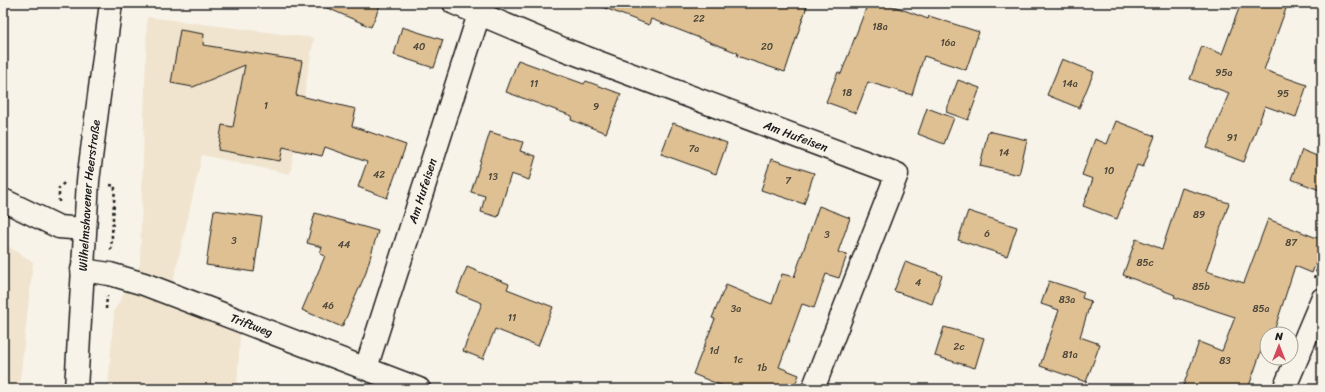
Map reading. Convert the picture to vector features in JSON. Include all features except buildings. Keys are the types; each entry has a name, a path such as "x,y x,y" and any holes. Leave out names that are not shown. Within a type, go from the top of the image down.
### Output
{"street":[{"name":"Wilhelmshavener Heerstraße","path":"76,389 84,229 88,181 111,3"},
{"name":"Am Hufeisen","path":"454,3 563,49 897,174 813,389"},
{"name":"Am Hufeisen","path":"366,368 479,14"},
{"path":"3,200 59,227 84,229"},
{"name":"Triftweg","path":"82,270 110,274 144,284 419,389"},
{"path":"1284,389 1322,299"}],"shaded area":[{"path":"147,17 314,38 290,174 202,155 169,300 240,334 237,389 108,389 114,311 140,264"},
{"path":"3,243 33,262 19,389 3,389"}]}
